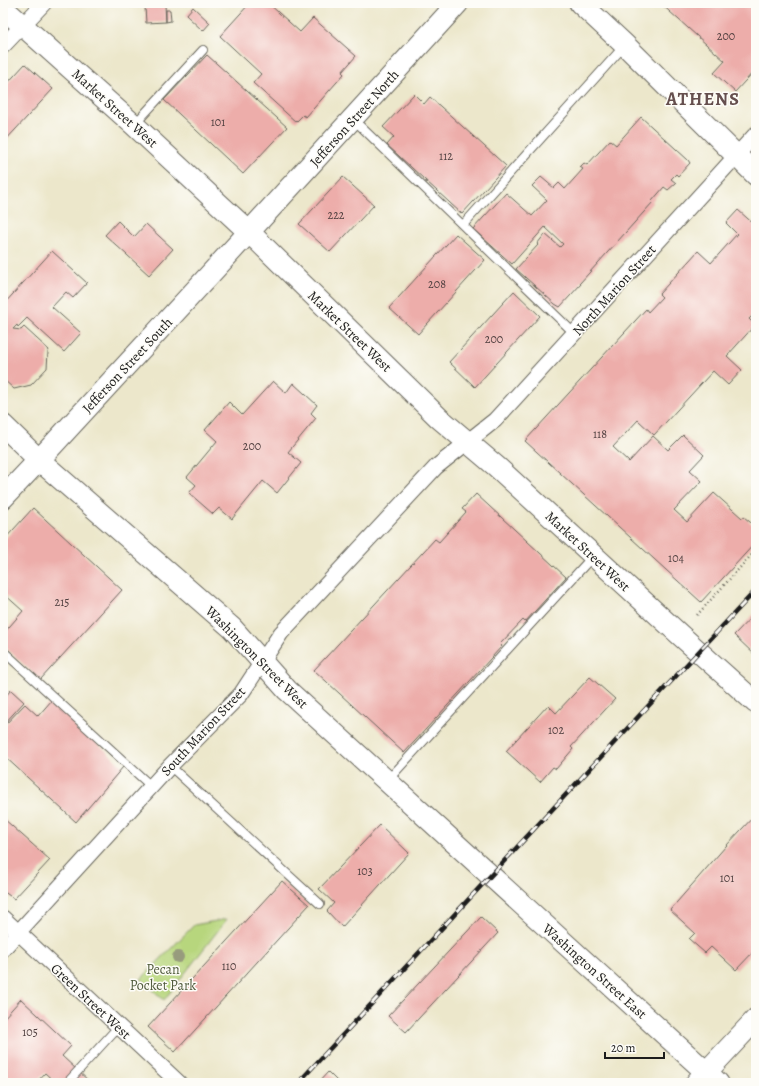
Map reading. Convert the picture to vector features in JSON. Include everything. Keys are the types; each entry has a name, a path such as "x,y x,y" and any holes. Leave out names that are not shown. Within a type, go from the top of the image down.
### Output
{"street":[{"path":"3,46 44,3"},
{"name":"Jefferson Street North","path":"249,232 458,3"},
{"path":"580,3 625,45 756,175"},
{"name":"Market Street West","path":"3,8 134,125 249,232 439,418 497,467 756,703"},
{"name":"North Marion Street","path":"468,442 495,420 756,134"},
{"name":"Jefferson Street South","path":"3,498 249,232"},
{"name":"Washington Street West","path":"3,425 39,460 232,628 287,690 490,876"},
{"name":"South Marion Street","path":"3,949 170,766 241,694 281,633 436,467 468,442"},
{"name":"Washington Street East","path":"490,876 707,1079"},
{"name":"Green Street West","path":"3,918 178,1083"},
{"path":"707,1079 756,1018"}],"lane":[{"path":"463,225 625,45"},
{"path":"134,125 203,50"},
{"path":"353,119 574,334"},
{"path":"387,782 593,556"},
{"path":"3,651 152,787"},
{"path":"170,766 320,904"},
{"path":"67,1083 118,1027"}],"path":[{"path":"697,615 756,550"}],"green space":[{"name":"Pecan Pocket Park","path":"227,919 164,1000 141,979 194,925"}],"building":[{"path":"250,3 268,3 300,32 313,18 356,56 342,72 344,74 306,117 303,115 296,122 253,83 261,74 220,36"},
{"path":"660,3 749,3 756,10 756,69 735,92 714,73 725,61"},
{"path":"165,5 166,22 146,23 145,7"},
{"path":"193,7 210,23 203,31 186,15"},
{"path":"166,10 170,10 171,21 166,22"},
{"path":"207,55 287,127 243,174 164,100"},
{"path":"25,64 53,89 3,143 3,88"},
{"path":"414,94 424,104 430,97 506,166 462,214 387,145 394,137 383,127"},
{"path":"641,117 690,163 678,176 676,174 671,179 676,183 668,190 664,187 652,201 653,202 560,307 516,269 538,245 537,244 545,234 560,247 563,244 545,227 512,264 473,229 506,193 532,216 547,200 532,186 541,177 554,188 559,183 565,189 583,169 580,167 584,163 587,165 610,140 616,145"},
{"path":"343,177 374,205 330,252 299,224"},
{"path":"738,210 756,226 756,312 749,319 755,325 727,356 742,370 728,385 713,371 654,435 638,420 613,447 629,462 653,436 668,450 683,435 704,455 690,470 702,481 674,510 687,522 714,493 742,518 744,517 756,527 756,542 701,602 525,441 646,309 648,312 662,297 659,294 698,251 711,263 737,234 726,223"},
{"path":"118,221 134,237 146,224 173,249 149,275 105,235"},
{"path":"456,234 485,260 418,334 389,308"},
{"path":"52,251 87,283 73,298 66,292 52,307 81,333 64,352 27,318 18,327 17,325 13,329 21,330 24,327 49,350 47,368 31,385 14,389 3,379 3,305"},
{"path":"514,291 540,316 475,387 449,362"},
{"path":"273,381 286,393 293,383 317,405 311,413 316,418 288,452 301,463 277,493 263,481 232,519 219,508 213,514 189,493 196,485 187,477 217,441 205,430 229,402 242,415"},
{"path":"476,494 566,577 525,622 523,620 500,644 502,646 404,753 314,670 435,539 439,542 466,512 462,509"},
{"path":"33,508 122,590 40,680 3,645 3,634 23,611 3,593 3,541"},
{"path":"756,612 756,656 734,635"},
{"path":"590,677 615,699 571,747 573,749 556,769 553,767 540,782 506,751 548,705 556,713"},
{"path":"11,690 24,702 3,725 3,699"},
{"path":"52,700 123,767 76,822 3,755 3,727 25,704 38,716"},
{"path":"756,814 756,949 736,970 711,947 705,953 689,939 695,933 670,910"},
{"path":"3,818 50,860 14,899 3,891"},
{"path":"380,825 409,853 342,927 327,911 334,903 319,889"},
{"path":"282,881 309,905 175,1052 148,1027"},
{"path":"481,917 498,933 406,1032 388,1016"},
{"path":"21,999 71,1046 62,1056 91,1083 56,1083 45,1073 36,1083 3,1083 3,1019"},
{"path":"328,1072 339,1083 318,1083"}],"railway":[{"path":"298,1083 756,590"}],"district":[{"name":"ATHENS","path":"703,99"}]}
